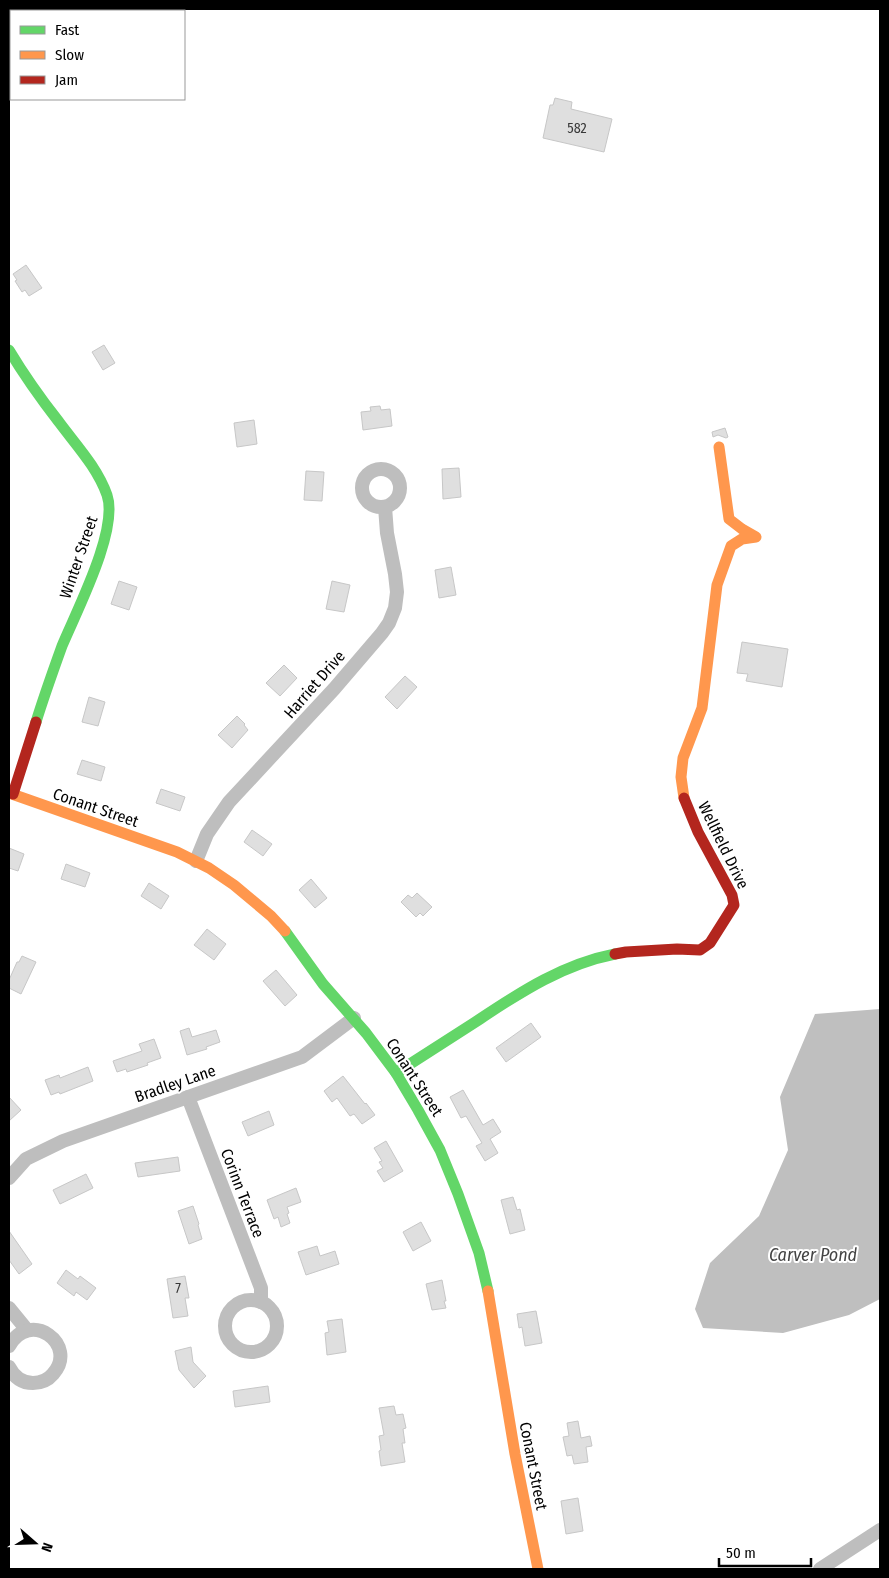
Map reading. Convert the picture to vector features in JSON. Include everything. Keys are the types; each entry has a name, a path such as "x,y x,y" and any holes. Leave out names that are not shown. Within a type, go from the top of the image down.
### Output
{"street":[{"name":"Winter Street","path":"9,350 29,382 84,455 102,485 110,506 109,519 96,562 44,696 11,794"},
{"name":"Wellfield Drive","path":"396,1074 520,993 547,978 576,966 606,956 626,952 677,949 700,950 710,943 734,905 732,895 698,832 685,802 681,777 683,758 702,708 717,585 731,546 742,539 756,537 742,530 729,519 720,446"},
{"name":"Harriet Drive","path":"196,861 207,834 229,802 334,689 382,633 389,622 395,608 397,592 387,533 385,507"},
{"name":"Conant Street","path":"11,794 170,850 196,861 234,885 271,916 287,934 323,984 354,1018 396,1074 440,1150 479,1252 490,1301 514,1454 538,1569"},
{"name":"Bradley Lane","path":"9,1178 26,1159 63,1141 302,1057 354,1018"},
{"name":"Corinn Terrace","path":"188,1097 261,1288 261,1302"},
{"path":"9,1308 27,1330"},
{"path":"9,1346 12,1340 19,1334 27,1330 36,1330 52,1337 60,1352 57,1369 45,1381 27,1383 12,1373 9,1367"},
{"path":"820,1569 880,1530"}],"water":[{"name":"Carver Pond","path":"880,1009 880,1299 849,1315 783,1333 703,1328 695,1309 710,1263 759,1216 788,1150 780,1097 815,1014"}],"building":[{"path":"555,98 572,102 571,109 612,119 604,152 543,138 550,105 553,105"},
{"path":"26,265 42,288 29,296 25,290 22,292 13,274"},
{"path":"104,345 115,363 103,370 92,352"},
{"path":"380,406 381,410 390,409 392,426 363,430 361,412 371,411 370,407"},
{"path":"254,420 257,444 237,447 234,423"},
{"path":"725,428 728,437 718,435 713,437 712,432"},
{"path":"459,468 461,497 443,499 442,469"},
{"path":"306,471 324,472 322,501 304,500"},
{"path":"451,567 456,595 439,598 435,570"},
{"path":"119,581 137,587 129,610 111,604"},
{"path":"332,581 350,585 344,612 326,609"},
{"path":"742,642 788,649 782,687 746,681 748,674 737,673"},
{"path":"284,665 297,678 280,696 266,683"},
{"path":"405,676 417,687 397,709 385,697"},
{"path":"89,697 105,702 98,726 82,722"},
{"path":"237,716 248,730 232,748 218,735"},
{"path":"82,760 105,767 101,781 77,774"},
{"path":"161,789 185,797 180,811 156,803"},
{"path":"252,830 272,844 263,856 244,842"},
{"path":"9,848 24,854 18,871 9,868"},
{"path":"66,864 90,873 85,887 61,879"},
{"path":"311,879 327,898 315,908 299,890"},
{"path":"149,883 169,896 161,909 141,896"},
{"path":"417,893 432,907 423,916 420,913 416,917 401,902 408,895 412,898"},
{"path":"207,929 226,944 214,960 194,945"},
{"path":"22,956 36,962 21,994 9,988 9,980 17,962 19,962"},
{"path":"276,970 297,995 285,1006 263,981"},
{"path":"531,1023 541,1037 506,1062 496,1048"},
{"path":"189,1028 192,1037 216,1030 220,1042 206,1047 207,1049 187,1055 180,1031"},
{"path":"154,1039 161,1058 147,1063 148,1065 127,1072 126,1069 117,1072 113,1061 142,1051 139,1044"},
{"path":"88,1067 93,1081 60,1094 59,1092 51,1095 45,1080 59,1075 60,1078"},
{"path":"343,1076 375,1115 362,1124 354,1114 350,1116 337,1098 332,1102 324,1091"},
{"path":"463,1090 483,1125 493,1119 501,1132 490,1139 498,1153 485,1161 476,1146 482,1143 466,1116 461,1118 450,1097"},
{"path":"9,1097 21,1110 9,1121"},
{"path":"269,1111 274,1125 248,1136 242,1122"},
{"path":"386,1141 403,1171 384,1182 377,1171 383,1168 379,1162 382,1161 374,1148"},
{"path":"178,1157 180,1171 138,1177 135,1163"},
{"path":"86,1174 93,1188 60,1204 53,1190"},
{"path":"296,1188 301,1202 287,1207 290,1223 281,1227 278,1217 274,1219 267,1200"},
{"path":"513,1197 517,1210 520,1209 525,1230 510,1234 501,1200"},
{"path":"193,1206 202,1239 189,1244 178,1211"},
{"path":"421,1222 431,1241 413,1251 403,1232"},
{"path":"9,1231 32,1264 19,1274 9,1260"},
{"path":"317,1246 320,1256 335,1251 339,1264 306,1275 298,1252"},
{"path":"66,1270 78,1279 80,1276 96,1288 87,1300 76,1292 74,1296 57,1283"},
{"path":"185,1276 189,1298 185,1298 188,1316 173,1318 167,1279"},
{"path":"442,1280 446,1308 432,1310 426,1284"},
{"path":"536,1311 542,1343 525,1346 522,1327 519,1328 517,1314"},
{"path":"342,1319 346,1352 327,1355 325,1333 329,1332 327,1321"},
{"path":"191,1347 193,1362 206,1376 194,1388 179,1370 175,1351"},
{"path":"268,1386 270,1402 235,1407 233,1391"},
{"path":"394,1406 396,1415 403,1414 406,1428 403,1429 405,1443 402,1443 405,1462 381,1466 379,1436 384,1435 379,1408"},
{"path":"578,1421 581,1438 590,1436 592,1446 586,1447 588,1462 574,1464 572,1455 567,1456 563,1437 569,1436 567,1423"},
{"path":"578,1498 583,1531 566,1534 561,1501"}],"traffic: fast":[{"path":"9,350 39,396 98,475 107,495 109,510 102,549 86,593 62,646 36,722"},
{"path":"285,931 323,984 366,1033 396,1073 418,1110 440,1150 458,1194 479,1253 488,1291"},
{"path":"396,1073 512,998 544,980 578,964 615,954"}],"traffic: slow":[{"path":"684,798 681,777 683,758 702,708 717,585 731,546 742,539 756,537 729,519 719,447"},
{"path":"9,793 177,852 209,868 234,885 271,916 285,931"},
{"path":"488,1291 515,1454 538,1569"}],"traffic: jam":[{"path":"13,794 36,722"},
{"path":"615,954 677,949 700,950 710,943 734,905 732,895 698,832 684,798"}]}
